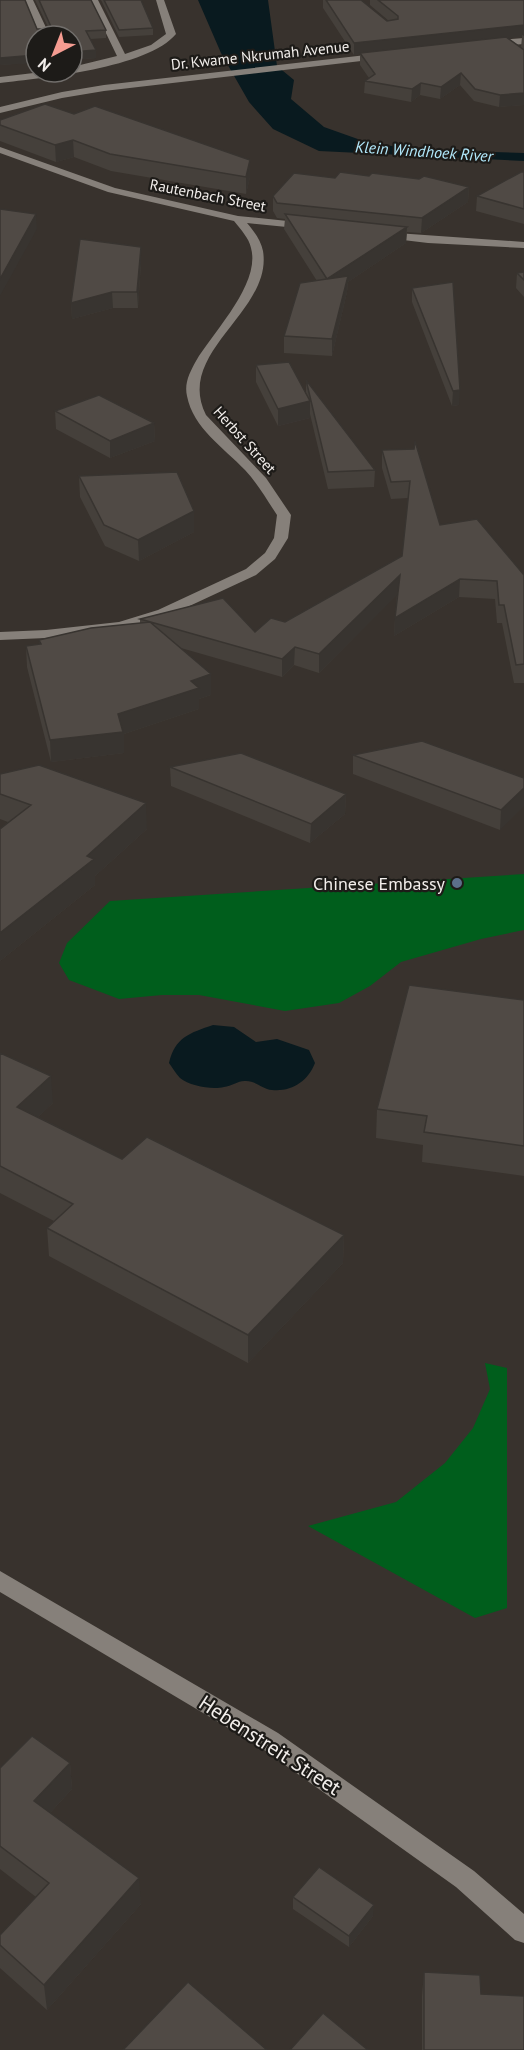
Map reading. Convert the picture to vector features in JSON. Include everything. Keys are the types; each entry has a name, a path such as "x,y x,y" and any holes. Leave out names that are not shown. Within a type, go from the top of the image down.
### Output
{"street":[{"path":"30,0 40,24"},
{"path":"94,0 122,58"},
{"path":"84,67 122,58 166,41 171,34 160,0"},
{"path":"483,45 524,41"},
{"path":"507,42 515,50"},
{"name":"Dr. Kwame Nkrumah Avenue","path":"0,110 62,95 170,80 389,56"},
{"path":"0,80 24,77"},
{"name":"Rautenbach Street","path":"0,150 112,190 238,219 321,228"},
{"name":"Herbst Street","path":"0,636 46,634 120,626 163,613 250,572 270,556 281,538 284,515 258,476 226,446 198,412 192,393 194,377 215,336 244,301 255,278 258,253 249,234 238,219"},
{"path":"369,233 428,240 524,245"},
{"name":"Hebenstreit Street","path":"0,1580 269,1740 465,1879 524,1931"}],"green space":[{"path":"524,874 524,930 481,939 401,962 370,986 339,1003 285,1011 199,995 162,995 119,999 69,980 59,963 67,943 110,901"},
{"path":"485,1363 507,1368 507,1608 475,1618 308,1526 396,1502 445,1463 473,1428 490,1389"}],"water":[{"name":"Klein Windhoek River","path":"198,0 268,0 277,66 294,80 291,99 324,127 369,143 423,150 524,153 524,161 319,151 273,129 249,102 221,53"},
{"path":"213,1025 234,1027 256,1042 277,1039 309,1050 315,1063 304,1080 286,1089 268,1089 246,1081 219,1088 201,1087 189,1083 180,1078 169,1063 172,1054 175,1047 185,1037"}],"building":[{"path":"0,0 25,0 35,24 24,24 24,56 0,58"},
{"path":"39,0 91,0 106,30 86,31 96,50 84,51 84,24 50,24"},
{"path":"104,0 141,0 153,28 119,30"},
{"path":"326,0 361,0 387,21 398,19 398,16 378,0 524,0 524,25 354,43"},
{"path":"506,37 524,50 524,93 500,95 475,89 461,73 441,87 421,83 412,89 365,81 375,74 360,53"},
{"path":"45,104 74,114 95,106 250,160 246,177 110,154 73,140 55,145 0,125 0,120"},
{"path":"340,172 369,176 372,173 419,179 424,176 469,187 422,218 277,203 273,196 294,173 335,178"},
{"path":"524,172 524,209 477,196"},
{"path":"0,209 36,214 0,279"},
{"path":"285,214 407,227 327,279"},
{"path":"80,239 141,247 137,292 112,292 71,303"},
{"path":"524,272 524,280 517,273"},
{"path":"348,276 332,339 284,336 300,283"},
{"path":"453,282 460,390 453,391 412,288"},
{"path":"289,362 310,401 278,409 256,365"},
{"path":"306,380 375,470 328,472"},
{"path":"99,395 154,423 110,441 55,411"},
{"path":"415,441 440,525 477,519 524,575 524,664 516,665 504,605 499,605 497,581 460,579 395,618 400,575 319,654 295,647 282,659 140,619 223,598 255,632 271,618 285,622 402,556 410,481 391,482 382,450 414,449"},
{"path":"177,472 194,511 138,540 104,525 79,476"},
{"path":"150,622 211,674 191,681 199,688 118,714 123,732 50,740 26,646 41,644 39,640 91,628"},
{"path":"422,741 524,778 524,788 501,810 353,755"},
{"path":"241,753 346,794 311,824 170,767"},
{"path":"39,765 146,803 87,856 94,859 0,933 0,829 31,805 0,794 0,774"},
{"path":"409,985 524,1000 524,1146 424,1132 427,1116 377,1109"},
{"path":"0,1053 51,1076 17,1107 122,1159 147,1137 344,1235 248,1335 47,1228 73,1204 0,1166"},
{"path":"32,1736 70,1763 34,1801 139,1878 44,1985 0,1945 0,1935 49,1883 0,1846 0,1768"},
{"path":"319,1867 374,1905 349,1936 293,1897"},
{"path":"424,1972 480,1975 481,1994 524,1996 524,2050 424,2050"},
{"path":"188,1982 267,2050 123,2050"},
{"path":"323,2013 368,2050 290,2050"}],"place":[{"name":"Chinese Embassy","path":"457,883"}]}
